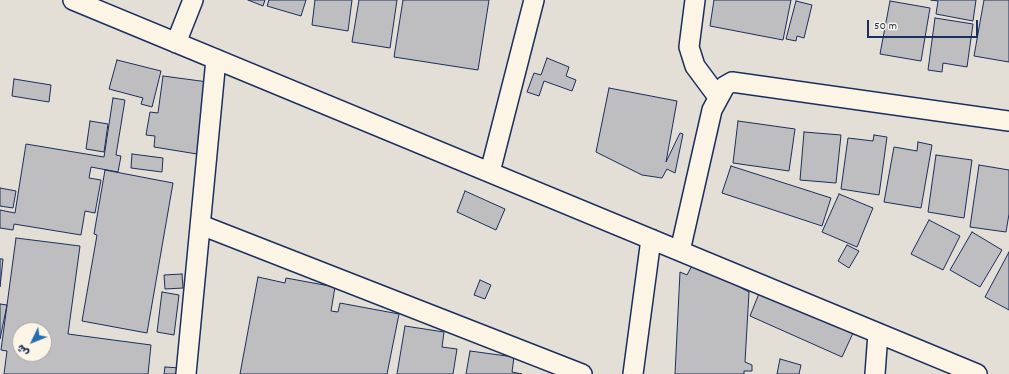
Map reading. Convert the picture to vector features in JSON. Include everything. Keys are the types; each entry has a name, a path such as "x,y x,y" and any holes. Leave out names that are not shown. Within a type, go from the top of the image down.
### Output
{"street":[{"path":"73,0 977,374"},
{"path":"176,43 193,0"},
{"path":"490,172 534,0"},
{"path":"695,0 689,47 695,66 718,97"},
{"path":"186,374 216,59"},
{"path":"680,251 712,110 725,86 732,82 1009,121"},
{"path":"201,225 582,374"},
{"path":"633,374 651,239"},
{"path":"875,374 878,333"}],"shaded area":[{"path":"0,0 1009,0 1009,374 0,374"}],"building":[{"path":"248,0 265,0 263,6"},
{"path":"269,0 306,0 301,16 267,6"},
{"path":"315,0 352,0 348,31 312,25"},
{"path":"359,0 397,0 390,48 352,42"},
{"path":"403,0 489,0 478,70 394,57"},
{"path":"714,0 791,0 783,40 710,26"},
{"path":"931,0 976,0 973,21 936,14 938,1"},
{"path":"984,0 1009,0 1009,62 974,56"},
{"path":"796,1 812,5 804,38 797,36 796,41 786,39"},
{"path":"890,1 930,8 921,61 880,54"},
{"path":"935,18 973,24 967,67 943,63 942,72 928,70"},
{"path":"547,58 569,67 566,76 576,80 572,91 544,81 539,96 527,92 534,73 541,75"},
{"path":"117,60 161,71 152,107 141,104 143,98 109,89"},
{"path":"163,76 208,82 197,154 154,147 155,136 146,135 150,112 158,113"},
{"path":"14,79 51,85 49,102 12,96"},
{"path":"609,88 677,101 666,162 680,133 683,134 675,173 667,169 662,178 642,175 596,152"},
{"path":"113,98 125,100 116,155 121,156 118,172 91,167 89,178 101,180 95,213 85,211 81,235 14,224 13,230 0,228 0,210 15,213 26,144 104,157"},
{"path":"90,121 108,124 104,152 86,149"},
{"path":"738,121 795,129 789,171 733,163"},
{"path":"804,132 841,135 836,183 800,180"},
{"path":"874,135 887,137 879,195 841,189 848,138 873,141"},
{"path":"918,142 932,145 921,208 884,202 894,147 917,151"},
{"path":"132,154 163,158 162,172 131,168"},
{"path":"936,155 972,160 964,218 928,212"},
{"path":"979,165 1009,170 1009,214 1006,232 970,227"},
{"path":"731,166 831,198 822,226 722,193"},
{"path":"105,170 173,183 147,333 82,321 97,235 94,234"},
{"path":"0,188 16,191 13,208 0,206"},
{"path":"465,191 505,209 496,230 457,212"},
{"path":"839,194 873,208 857,247 822,232"},
{"path":"929,220 960,236 943,270 911,254"},
{"path":"972,232 1002,250 980,287 950,270"},
{"path":"16,238 80,246 68,334 151,345 148,374 4,374 7,351 1,350"},
{"path":"847,245 859,251 849,268 838,261"},
{"path":"1009,252 1009,310 985,297"},
{"path":"0,259 3,259 0,287"},
{"path":"695,260 722,278 749,292 745,362 752,365 752,371 744,371 744,374 675,374 680,272 687,275"},
{"path":"182,274 183,288 165,289 164,275"},
{"path":"258,277 285,283 286,278 335,287 331,311 338,312 340,303 399,314 387,374 240,374"},
{"path":"480,280 491,285 485,299 474,295"},
{"path":"760,291 853,333 842,357 750,316"},
{"path":"162,292 179,295 174,335 157,332"},
{"path":"0,304 7,305 0,339"},
{"path":"405,326 444,332 442,347 457,349 453,374 397,374"},
{"path":"470,351 514,357 512,372 522,374 466,374"},
{"path":"780,359 801,365 799,374 777,374"},
{"path":"165,367 180,368 179,374 164,374"}]}
